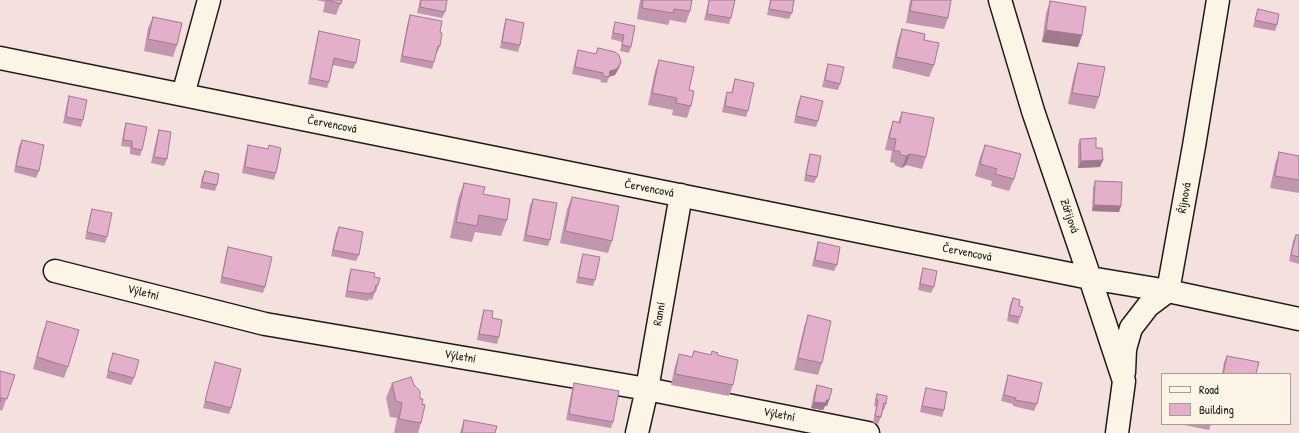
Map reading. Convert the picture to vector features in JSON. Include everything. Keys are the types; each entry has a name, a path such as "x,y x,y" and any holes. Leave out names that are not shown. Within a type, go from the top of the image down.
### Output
{"street":[{"path":"183,95 209,0"},
{"name":"Zářijová","path":"1000,0 1033,111 1124,381 1117,433"},
{"name":"Říjnová","path":"1168,291 1218,0"},
{"name":"Červencová","path":"0,58 1090,278 1168,291 1299,319"},
{"name":"Ranní","path":"637,433 681,195"},
{"name":"Výletní","path":"55,271 265,324 646,389 868,433"},
{"path":"1124,381 1125,350 1131,328 1148,306 1168,291"}],"building":[{"path":"327,0 342,0 341,4"},
{"path":"421,0 447,0 445,12 420,7"},
{"path":"643,0 692,0 690,11 674,9 673,13 642,8"},
{"path":"709,0 735,0 731,18 707,14"},
{"path":"771,0 794,0 792,13 769,9"},
{"path":"912,0 951,0 948,18 910,11"},
{"path":"1050,1 1086,7 1082,35 1046,30"},
{"path":"1258,9 1279,14 1277,25 1255,20"},
{"path":"410,15 442,21 440,46 438,46 434,62 402,56"},
{"path":"153,17 182,23 177,45 148,39"},
{"path":"506,19 524,23 520,45 502,42"},
{"path":"615,22 635,26 631,47 622,45 624,35 613,33"},
{"path":"902,29 925,34 924,40 939,43 934,65 896,57"},
{"path":"319,31 360,40 356,63 334,58 329,82 310,78"},
{"path":"598,48 615,52 619,55 621,62 617,69 610,71 609,77 603,76 603,73 575,67 578,50 596,54"},
{"path":"659,60 694,67 689,90 694,91 691,106 676,103 677,98 652,93"},
{"path":"1078,63 1105,67 1099,97 1072,93"},
{"path":"828,64 844,67 840,84 825,80"},
{"path":"735,79 754,83 748,111 725,106 727,92 732,93"},
{"path":"69,96 87,100 83,120 66,117"},
{"path":"801,96 823,101 818,121 796,116"},
{"path":"902,112 934,118 926,157 910,154 906,156 901,155 899,151 894,151 896,139 889,138 893,121 900,123"},
{"path":"126,123 147,127 142,150 132,148 132,141 123,140"},
{"path":"159,130 171,132 167,159 154,157"},
{"path":"1096,138 1096,148 1102,148 1103,160 1081,161 1080,139"},
{"path":"22,140 44,145 39,171 16,166"},
{"path":"248,145 268,149 269,145 281,148 276,173 245,167"},
{"path":"985,145 1021,154 1014,179 995,174 997,169 980,164"},
{"path":"1279,152 1299,156 1299,180 1275,176"},
{"path":"810,154 821,156 817,177 806,175"},
{"path":"205,171 219,174 217,185 202,182"},
{"path":"1095,181 1122,182 1121,206 1094,205"},
{"path":"464,183 485,187 483,194 510,199 507,220 479,215 477,226 456,222"},
{"path":"572,197 619,206 612,241 565,231"},
{"path":"533,199 557,203 550,240 526,235"},
{"path":"92,209 112,213 107,237 87,232"},
{"path":"339,227 363,232 359,255 333,250"},
{"path":"1296,235 1299,235 1299,257 1291,255"},
{"path":"818,242 840,247 837,265 815,260"},
{"path":"228,247 272,257 265,287 222,277"},
{"path":"583,254 600,257 595,280 578,277"},
{"path":"923,268 937,271 934,287 920,284"},
{"path":"351,269 375,273 374,277 380,278 374,293 371,292 371,294 347,291"},
{"path":"1013,298 1020,300 1019,306 1023,307 1020,317 1009,315"},
{"path":"484,310 493,311 492,318 502,320 499,337 479,334"},
{"path":"808,315 831,321 822,363 798,358"},
{"path":"47,321 79,330 68,367 37,357"},
{"path":"694,351 711,355 712,351 718,353 717,355 738,360 733,385 675,374 679,354 692,357"},
{"path":"113,353 139,360 134,378 108,371"},
{"path":"1227,356 1259,362 1256,373 1223,373"},
{"path":"215,362 241,369 231,408 205,401"},
{"path":"0,371 15,375 7,399 1,398 0,402"},
{"path":"1008,375 1042,383 1037,404 1015,400 1016,398 1004,395"},
{"path":"411,377 414,385 420,391 420,399 423,399 422,404 425,405 421,423 399,419 402,403 396,401 392,383"},
{"path":"574,383 619,391 613,422 569,414"},
{"path":"817,385 832,389 829,400 826,400 826,403 814,402"},
{"path":"926,388 947,392 944,410 922,406"},
{"path":"877,394 887,396 886,404 884,403 881,417 875,416 878,400 876,400"},
{"path":"464,420 497,426 495,433 462,433"}]}
